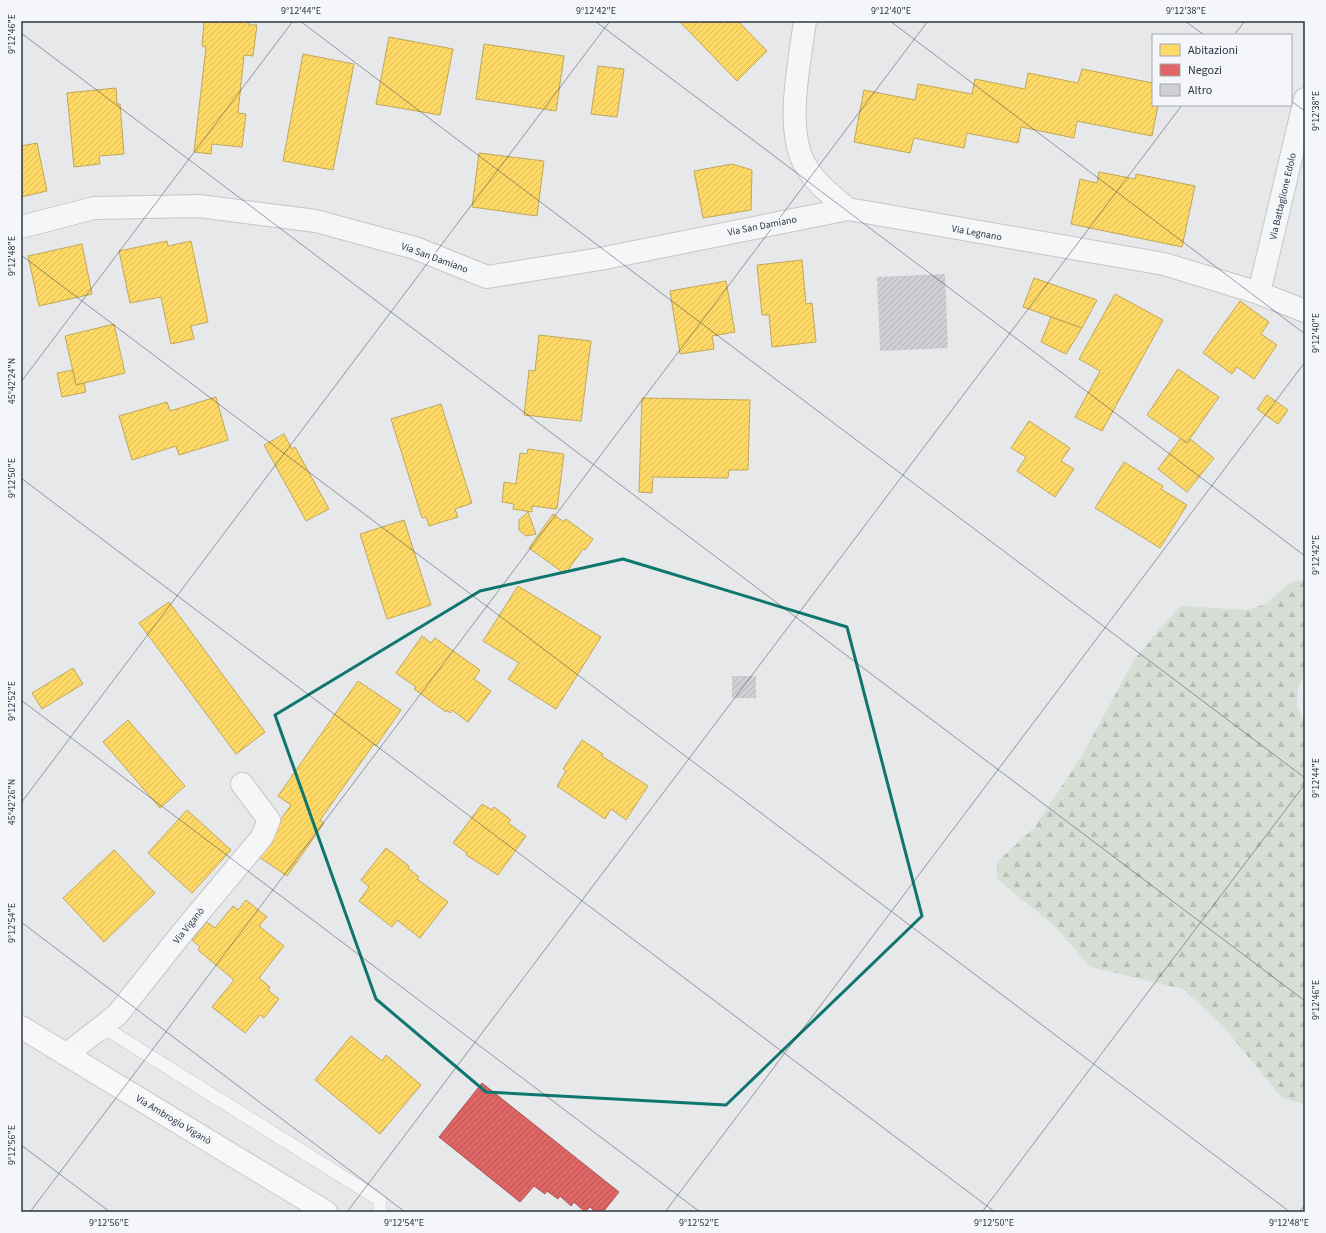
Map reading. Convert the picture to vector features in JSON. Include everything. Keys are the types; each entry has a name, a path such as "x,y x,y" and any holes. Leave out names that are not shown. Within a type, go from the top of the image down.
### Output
{"main road":[{"name":"Via Ambrogio Viganò","path":"21,1027 326,1212"}],"street":[{"name":"Via Legnano","path":"804,21 796,93 795,135 803,162 819,185 848,209 1164,264 1260,293 1305,311"},
{"name":"Via Battaglione Edolo","path":"1260,293 1305,99"},
{"name":"Via San Damiano","path":"21,227 94,208 199,206 316,221 415,248 488,277 600,259 848,209"},
{"name":"Via Viganò","path":"67,1054 117,1015 182,933 262,837 269,820 242,784"}],"lane":[{"path":"67,1054 108,1030 380,1200 380,1212"}],"highlighted area":[{"path":"623,559 847,627 922,916 726,1105 486,1092 376,999 275,715 480,591"}],"green space":[{"path":"1305,579 1305,673 1298,688 1297,706 1305,724 1305,1104 1282,1098 1223,1026 1183,989 1090,967 1055,926 997,879 997,862 1035,827 1083,754 1134,660 1180,606 1248,610 1265,604 1292,582"}],"building: Abitazioni":[{"path":"204,21 249,21 249,25 257,25 253,56 244,55 238,113 246,114 242,147 212,144 211,154 194,152 206,47 202,46"},
{"path":"679,21 738,21 767,51 737,81"},
{"path":"389,37 453,49 440,115 376,104"},
{"path":"484,44 564,56 556,111 476,99"},
{"path":"303,54 354,64 333,170 283,161"},
{"path":"598,66 624,69 617,117 591,114"},
{"path":"1082,69 1152,83 1152,106 1158,106 1152,136 1077,121 1074,138 1021,127 1018,143 967,133 964,148 914,138 910,153 854,142 864,90 915,100 918,84 972,94 975,79 1025,89 1028,73 1078,83"},
{"path":"116,88 117,104 120,104 124,154 99,156 100,164 74,167 67,93"},
{"path":"37,143 47,191 21,197 21,146"},
{"path":"479,153 544,161 537,216 472,207"},
{"path":"732,164 752,170 751,210 703,218 694,171"},
{"path":"1099,172 1135,179 1136,174 1195,186 1182,247 1071,224 1080,179 1097,183"},
{"path":"167,241 168,246 191,241 208,322 191,326 194,339 171,344 161,297 130,303 119,251"},
{"path":"82,244 92,294 39,306 28,256"},
{"path":"802,260 806,304 812,303 816,342 772,347 769,315 762,315 757,265"},
{"path":"1034,278 1097,300 1082,328 1023,307"},
{"path":"726,281 735,332 712,336 714,349 680,354 670,291"},
{"path":"1115,294 1163,320 1102,431 1075,417 1100,371 1079,359"},
{"path":"1240,301 1269,322 1261,334 1277,345 1254,379 1237,367 1232,374 1203,353"},
{"path":"1051,317 1082,328 1066,354 1041,342"},
{"path":"114,324 125,373 76,385 65,336"},
{"path":"539,335 591,341 581,421 524,415 529,370 535,371"},
{"path":"1178,369 1219,397 1187,443 1147,415"},
{"path":"73,370 76,385 84,383 86,392 62,397 57,373"},
{"path":"1267,395 1288,410 1278,424 1257,409"},
{"path":"216,397 228,440 179,455 176,446 132,460 119,416 167,402 170,411"},
{"path":"642,398 750,400 748,470 729,470 728,478 653,477 652,493 639,492"},
{"path":"441,404 472,503 455,509 458,517 429,526 426,517 422,518 391,419"},
{"path":"1029,421 1070,448 1061,461 1074,469 1055,497 1017,471 1026,457 1011,448"},
{"path":"284,434 292,449 295,447 329,509 306,521 264,445"},
{"path":"1181,438 1187,443 1190,439 1214,458 1187,492 1158,469"},
{"path":"528,449 564,454 557,509 532,506 532,512 513,509 514,504 502,502 504,482 516,484 520,453 527,454"},
{"path":"1124,462 1163,486 1161,489 1187,505 1160,548 1095,508"},
{"path":"528,512 536,534 526,536 519,530 519,520"},
{"path":"553,514 564,522 566,519 593,539 585,550 583,549 565,574 529,548"},
{"path":"404,520 431,605 387,619 360,534"},
{"path":"518,586 601,637 556,709 508,679 519,663 483,641"},
{"path":"169,602 265,732 236,754 139,623"},
{"path":"422,636 431,643 435,638 480,670 474,679 491,691 468,722 452,710 450,713 447,710 446,712 414,689 416,687 396,673"},
{"path":"73,668 83,684 42,709 32,693"},
{"path":"358,681 401,710 376,746 374,744 320,820 324,823 287,876 256,855 291,805 278,796"},
{"path":"128,720 185,786 160,808 103,742"},
{"path":"582,740 603,754 602,756 648,786 626,820 611,809 605,819 557,786 566,771 563,769"},
{"path":"482,804 492,810 494,807 511,820 508,823 526,836 498,875 466,855 467,853 453,843"},
{"path":"187,810 231,850 192,893 148,853"},
{"path":"386,848 409,866 408,868 419,877 417,879 448,902 420,938 397,920 392,927 359,901 369,887 361,880"},
{"path":"114,850 155,893 104,942 63,898"},
{"path":"246,900 267,917 259,926 284,946 259,978 270,987 268,990 279,999 264,1018 260,1015 245,1033 212,1007 234,980 198,950 200,947 192,940 207,922 215,928 233,906 238,910"},
{"path":"351,1036 382,1061 386,1055 421,1085 380,1134 315,1080"}],"building: Negozi":[{"path":"482,1083 619,1192 603,1212 595,1212 590,1207 585,1212 574,1202 571,1206 560,1196 558,1199 547,1191 545,1194 534,1186 520,1202 439,1137"}],"building: Altro":[{"path":"945,274 948,348 880,351 877,277"},
{"path":"732,676 756,676 756,698 732,698"}]}
